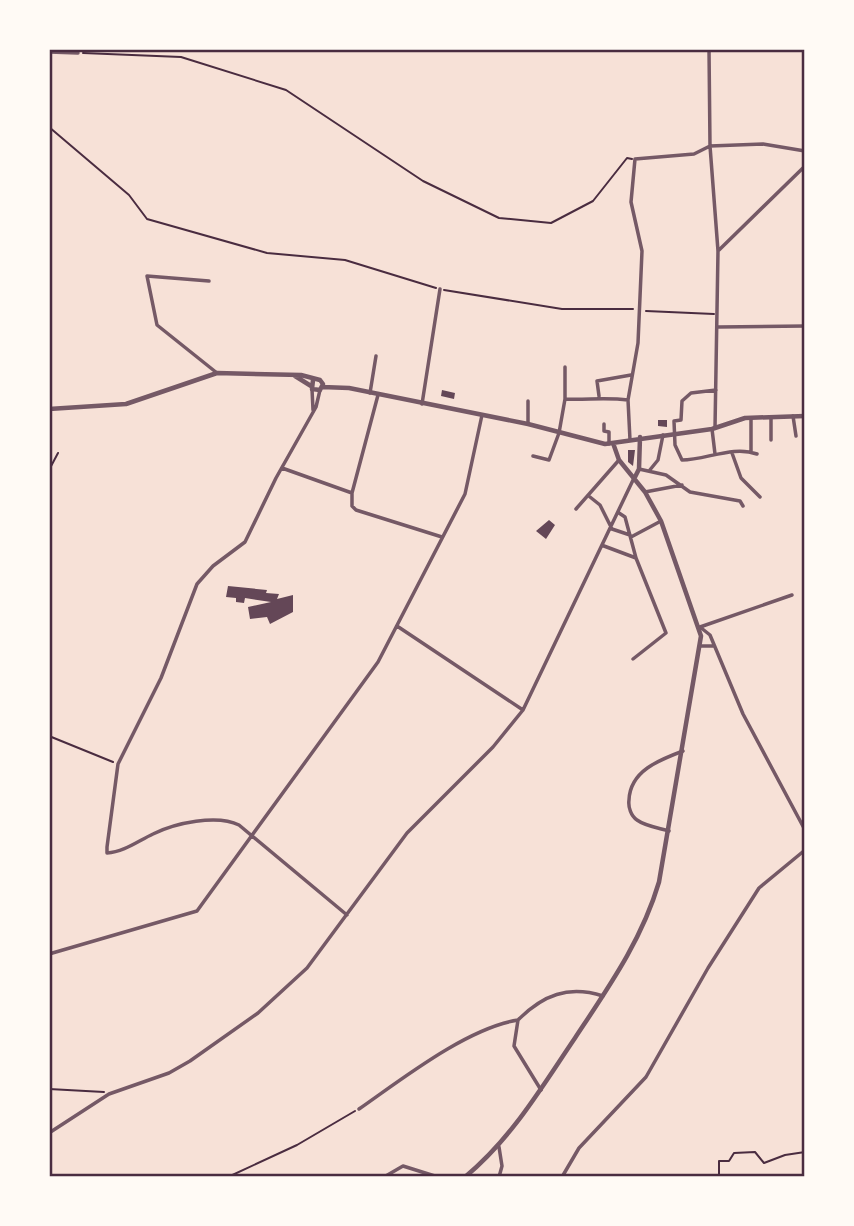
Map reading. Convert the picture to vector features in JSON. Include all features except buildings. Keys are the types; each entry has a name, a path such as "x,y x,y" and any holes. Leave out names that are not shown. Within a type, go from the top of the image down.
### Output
{"street":[{"path":"709,49 710,146 718,251 715,454"},
{"path":"49,52 78,53"},
{"path":"630,440 628,400 641,310 642,251 631,202 635,159 694,154 710,146 763,144 805,151"},
{"path":"718,251 805,166"},
{"path":"209,281 147,276 151,307 157,325 217,373"},
{"path":"422,404 440,289"},
{"path":"718,327 805,326"},
{"path":"370,393 376,356"},
{"path":"533,456 550,460 559,433 565,399 565,368"},
{"path":"49,409 126,404 217,373 292,374 313,380 321,386"},
{"path":"292,374 311,388 315,399 313,412"},
{"path":"599,396 597,381 631,375"},
{"path":"311,388 313,380"},
{"path":"321,386 313,412 245,542 214,566 197,584 161,678 117,764 107,853 117,852 156,832 215,820 229,820 347,915"},
{"path":"311,388 349,388 611,443 714,428 751,418 805,416"},
{"path":"716,390 686,395 680,408 681,421 674,421 673,435 682,460 700,460 715,454 757,454"},
{"path":"378,395 352,493 352,506 356,510 442,537"},
{"path":"565,399 592,400 599,396 628,400"},
{"path":"528,401 528,424"},
{"path":"49,954 197,911 378,662 465,494 482,415"},
{"path":"793,416 796,436"},
{"path":"771,417 772,440"},
{"path":"751,418 751,452"},
{"path":"465,1177 499,1147 541,1090 628,957 651,909 684,751 701,646 700,627 661,521 635,477 619,460 609,432 604,431 604,424"},
{"path":"649,471 658,460 663,435"},
{"path":"49,1133 109,1094 169,1073 248,1020 307,968 407,833 493,747 523,709 639,469 640,437"},
{"path":"732,453 741,478 760,497"},
{"path":"576,509 590,497 619,460"},
{"path":"282,468 352,493"},
{"path":"639,469 666,475 690,492 740,501 743,506"},
{"path":"645,492 682,485"},
{"path":"590,497 600,505 612,528 630,536 661,521"},
{"path":"619,513 625,517 636,558 666,633 633,659"},
{"path":"604,546 636,558"},
{"path":"700,627 792,595"},
{"path":"397,626 523,709"},
{"path":"700,627 710,635 743,714 805,830"},
{"path":"701,646 713,646"},
{"path":"669,831 637,820 629,806 629,796 639,774 656,761 684,751"},
{"path":"562,1177 579,1148 646,1077 753,896 768,879 805,850"},
{"path":"359,1109 430,1060 504,1022 518,1020 552,994 563,991 603,996"},
{"path":"518,1020 514,1046 541,1090"},
{"path":"499,1147 502,1166 499,1177"},
{"path":"384,1177 403,1166 438,1177"}],"path":[{"path":"78,53 181,57 286,90 423,181 499,218 551,223 593,201 627,158 635,159"},
{"path":"49,127 129,195 147,219 267,253 345,260 440,289 562,309 718,314"},
{"path":"49,470 58,453"},
{"path":"49,736 117,764"},
{"path":"49,1089 109,1094"},
{"path":"228,1177 297,1145 359,1109"},
{"path":"719,1177 719,1161 729,1161 734,1153 755,1152 764,1163 785,1155 805,1152"}]}
